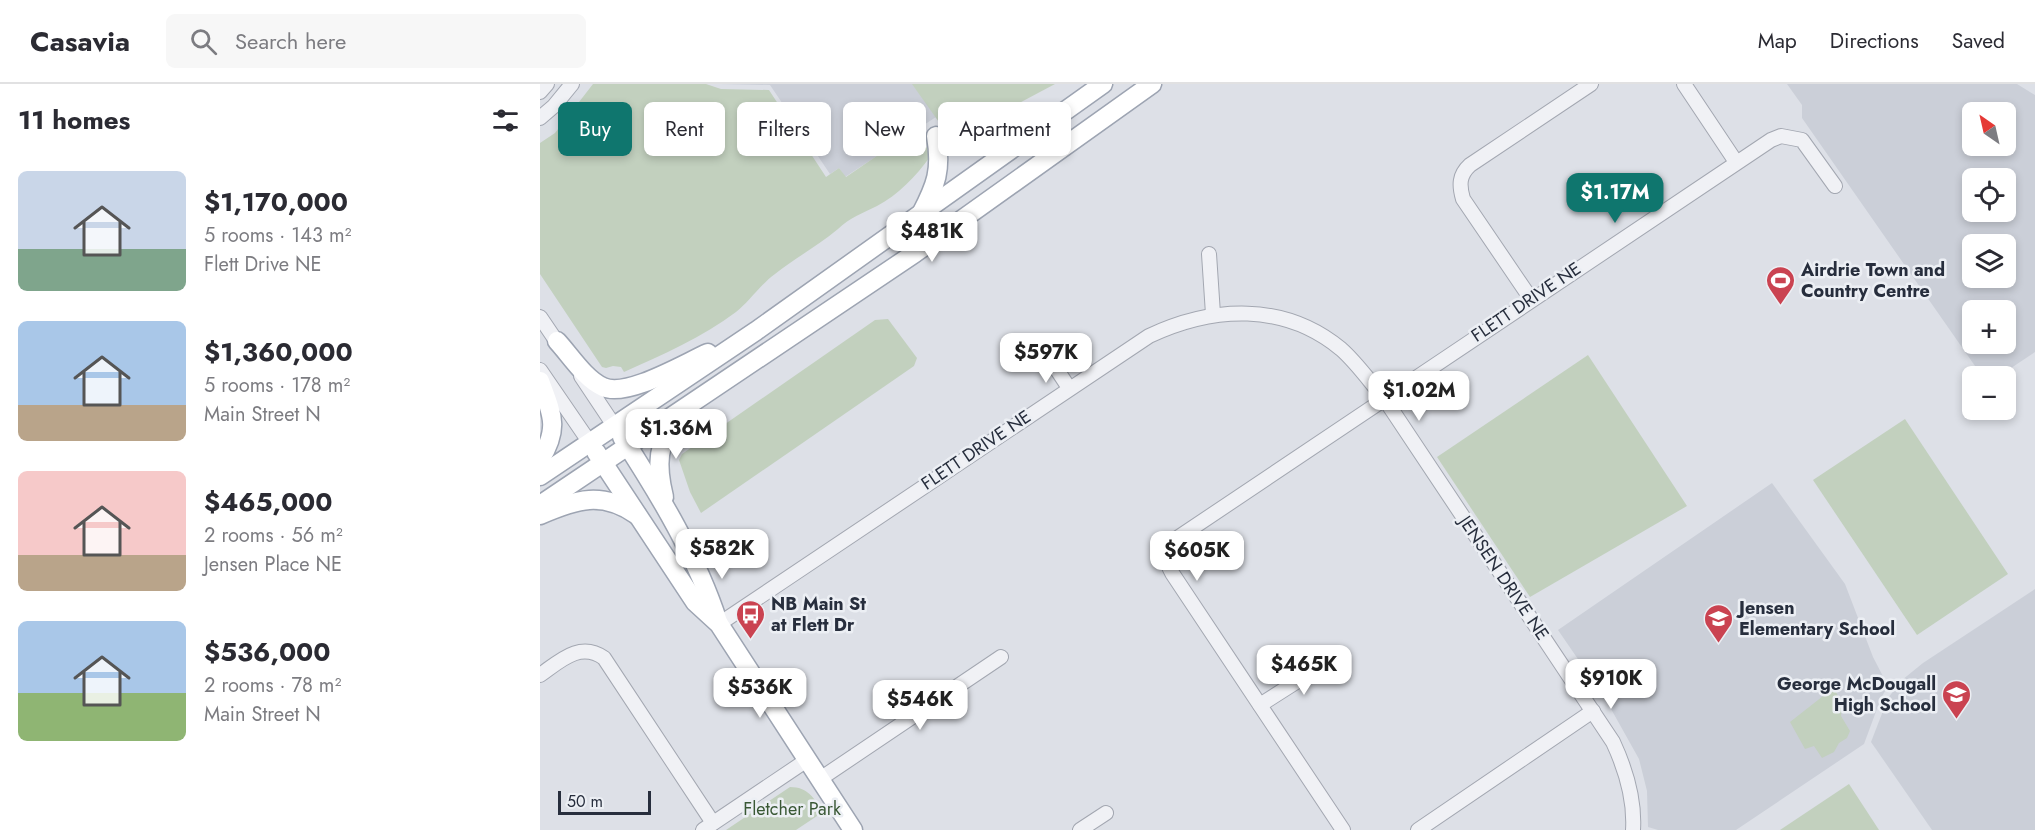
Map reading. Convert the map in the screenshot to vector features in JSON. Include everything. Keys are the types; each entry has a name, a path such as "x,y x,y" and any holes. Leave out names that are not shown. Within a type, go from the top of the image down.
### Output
{"main road":[{"path":"1071,107 1103,84"},
{"path":"540,505 915,253 1152,84"},
{"path":"919,217 936,184 939,156"},
{"path":"540,476 756,331 1003,156"},
{"path":"557,341 594,381 604,388 617,389 633,386 756,331"},
{"path":"540,381 553,423 550,443 540,460"},
{"path":"668,513 658,460 668,428 687,406"},
{"path":"615,426 668,513 708,592 719,624 853,830"},
{"path":"590,443 643,519 695,602 719,624"},
{"path":"540,515 579,501 599,499 622,505 643,519"}],"street":[{"path":"540,92 548,84"},
{"path":"540,118 554,106 572,84"},
{"path":"1531,299 1463,199 1461,179 1470,165 1591,84"},
{"path":"1684,84 1736,162"},
{"name":"FLETT DRIVE NE","path":"719,624 1069,388 1149,336 1172,325 1214,314 1252,313 1303,326 1341,350 1384,398 1771,140 1781,136 1793,137 1808,147 1835,186"},
{"path":"1209,254 1214,314"},
{"path":"540,317 615,426"},
{"path":"1048,356 1069,388"},
{"path":"540,370 590,443"},
{"path":"1343,830 1172,573 1166,563 1166,552 1170,543 1178,536 1384,398"},
{"name":"JENSEN DRIVE NE","path":"1384,398 1613,742 1626,770 1632,798 1633,830"},
{"path":"540,675 579,651 596,652 604,658 708,827 807,760"},
{"path":"820,779 1001,657"},
{"path":"1260,705 1332,659"},
{"path":"1418,830 1593,711"},
{"path":"1080,830 1106,813"}],"shaded area":[{"path":"720,84 986,84 959,102 938,102 938,116 926,124 926,102 843,102 843,156 877,156 845,177 839,168 830,174 818,156 831,156 831,102 781,102 770,85"},
{"path":"1787,84 2017,84 2035,95 2035,352 2014,366 1975,366 1967,354 2016,354 2016,300 1962,300 1962,347 1802,118 1802,105"},
{"name":"Jensen Elementary School","path":"1772,483 1845,584 1873,657 1888,686 1881,698 1864,744 1736,830 1658,830 1648,827 1647,791 1639,759 1606,700 1558,630"},
{"name":"George McDougall High School","path":"2035,589 2035,830 1932,830 1871,742 1888,698 1902,680 1923,663"}],"green space":[{"path":"593,84 706,84 721,89 769,90 777,102 737,102 737,156 812,156 826,177 839,168 846,177 877,156 926,156 926,146 930,157 899,191 877,206 856,216 783,268 741,308 723,321 682,345 624,372 621,367 602,367 540,274 540,143 558,129 558,156 632,156 632,102 579,102"},
{"path":"912,84 1055,84 1021,102 938,102 938,121"},
{"path":"888,319 917,358 914,366 701,513 690,492 679,460 682,454 875,320"},
{"path":"1588,355 1687,506 1530,597 1437,457"},
{"path":"1905,419 2008,574 1917,635 1813,480"},
{"path":"1832,689 1840,701 1841,716 1850,731 1847,738 1839,743 1834,752 1822,758 1814,746 1805,749 1790,722"},
{"path":"1849,784 1879,830 1780,830"},
{"name":"Fletcher Park","path":"790,787 806,791 823,812 796,830 726,830"}],"place":[{"name":"Airdrie Town and Country Centre","path":"1780,306"},
{"name":"NB Main St at Flett Dr","path":"750,640"},
{"name":"Jensen Elementary School","path":"1718,644"},
{"name":"George McDougall High School","path":"1957,720"}]}
